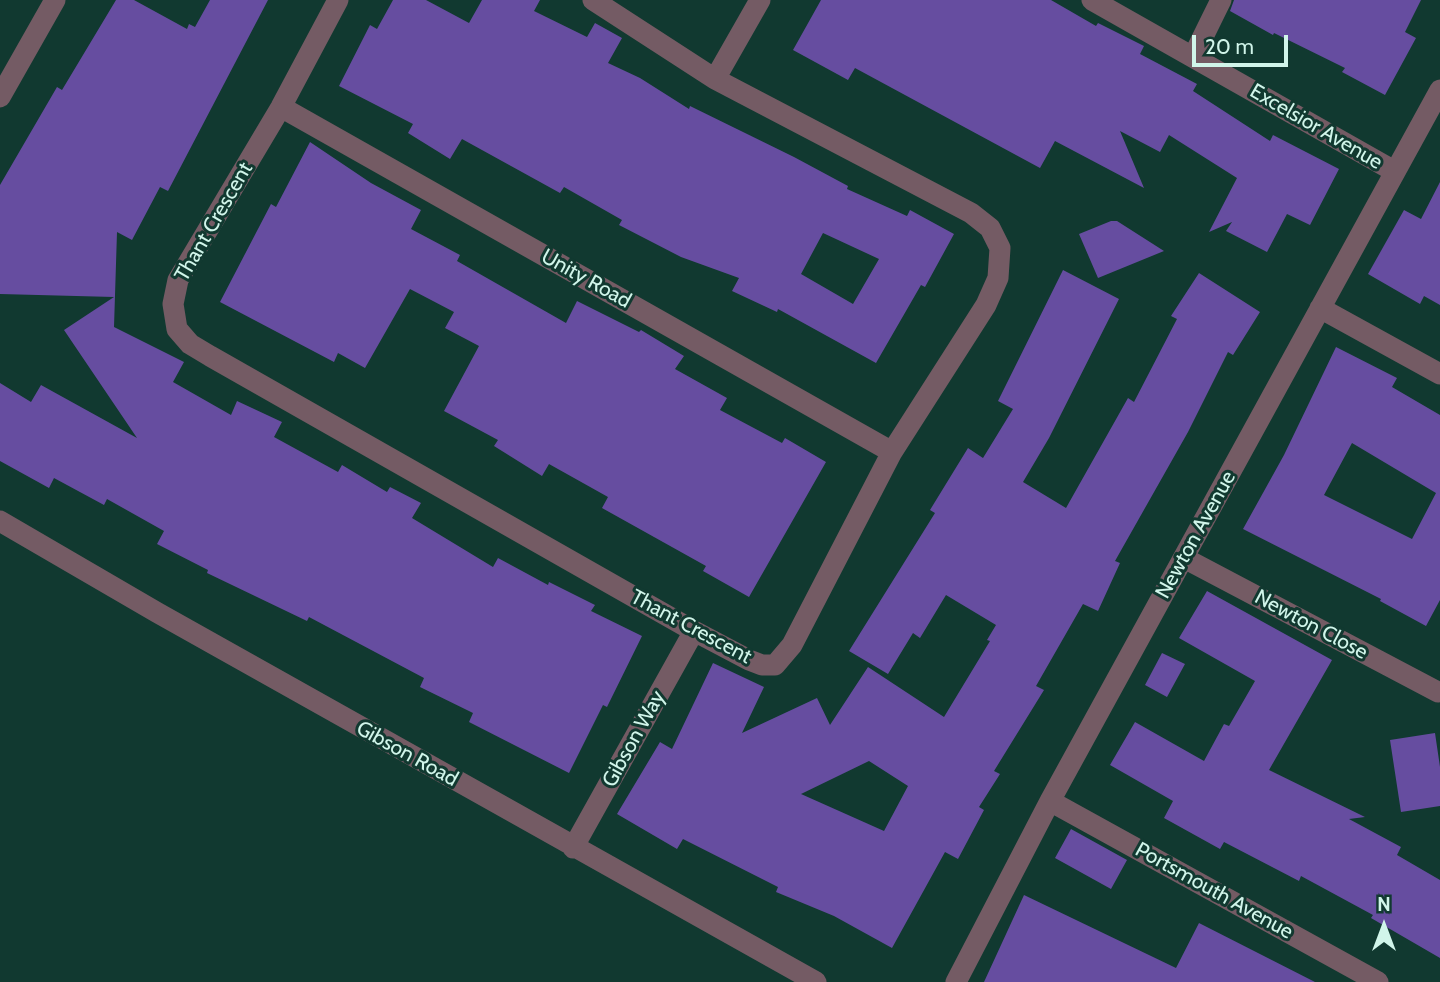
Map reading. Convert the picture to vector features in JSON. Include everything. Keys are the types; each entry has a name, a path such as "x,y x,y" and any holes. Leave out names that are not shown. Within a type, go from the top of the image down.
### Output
{"street":[{"path":"0,97 55,0"},
{"name":"Thant Crescent","path":"338,0 281,107 178,281 173,304 177,329 190,344 210,356 694,631 762,665 775,665 784,657 892,452 986,305 999,278 1000,248 990,228 971,213 715,79 593,0"},
{"path":"715,79 760,0"},
{"name":"Excelsior Avenue","path":"1092,0 1394,172"},
{"path":"1193,57 1221,0"},
{"name":"Newton Avenue","path":"956,982 1050,801 1440,90"},
{"name":"Unity Road","path":"281,107 892,452"},
{"path":"1320,308 1440,374"},
{"name":"Gibson Road","path":"0,521 573,848 816,982"},
{"name":"Newton Close","path":"1184,558 1438,692"},
{"name":"Gibson Way","path":"573,848 694,631"},
{"name":"Portsmouth Avenue","path":"1050,801 1378,982"}],"building":[{"path":"116,0 134,0 187,29 189,24 195,27 210,0 268,0 168,191 160,187 132,240 117,232 114,327 184,362 173,382 231,415 237,401 282,422 274,437 338,472 342,465 387,492 390,487 421,503 412,518 493,567 498,558 548,585 549,582 595,605 591,611 642,636 607,707 603,705 569,773 469,722 473,713 420,687 424,678 309,617 307,621 207,573 208,570 157,544 164,531 107,499 104,505 54,478 49,488 0,461 0,383 31,402 41,385 137,438 64,330 114,297 0,294 0,185 57,87 62,90"},
{"path":"393,0 426,0 469,23 482,0 540,0 534,11 587,37 595,23 622,38 608,63 640,78 689,109 690,106 794,157 848,186 847,189 907,216 910,210 954,234 925,287 921,285 876,363 778,309 777,312 732,291 739,278 681,257 619,225 622,220 564,187 560,193 462,139 450,159 408,133 413,124 339,86 370,25 377,29","holes":["823,233 879,259 853,304 801,274"]},
{"path":"821,0 1051,0 1096,26 1098,23 1144,46 1140,54 1197,84 1193,91 1270,141 1273,135 1339,169 1310,225 1287,214 1267,252 1226,231 1232,222 1209,232 1237,178 1169,135 1160,152 1120,131 1144,188 1055,141 1040,168 855,68 848,80 793,50"},
{"path":"1234,0 1421,0 1405,32 1416,38 1385,95 1342,72 1345,68 1274,33 1273,35 1230,11"},
{"path":"310,142 371,183 421,210 411,229 460,255 457,261 566,323 577,301 639,332 641,330 684,356 675,369 727,398 720,410 782,443 785,438 826,462 749,597 703,571 706,566 602,508 608,497 549,464 542,476 494,446 498,440 444,411 479,346 445,328 454,312 410,289 365,368 338,353 334,362 220,302 271,204 276,207"},
{"path":"1440,182 1440,305 1424,296 1420,304 1368,274 1404,210 1421,219"},
{"path":"1117,221 1164,251 1098,278 1079,234"},
{"path":"1063,270 1119,299 1049,438 1023,482 1066,508 1128,398 1134,402 1177,319 1171,316 1199,273 1260,312 1233,355 1228,352 1188,432 1115,561 1120,563 1098,611 1083,604 1036,686 1044,690 994,771 1000,774 979,807 984,810 958,859 945,852 892,948 834,916 776,892 778,887 683,839 677,849 617,814 660,742 672,749 713,663 764,687 742,733 817,698 830,725 868,667 944,717 990,641 987,640 996,625 946,595 920,638 913,633 888,674 849,651 935,513 930,510 968,448 983,458 1013,409 998,401","holes":["869,761 908,786 884,831 801,794"]},
{"path":"1336,347 1397,378 1392,387 1440,415 1440,600 1426,626 1380,601 1381,599 1243,529 1284,455","holes":["1352,443 1436,493 1412,539 1324,495"]},
{"path":"1207,591 1332,660 1269,770 1365,817 1349,819 1401,847 1397,855 1440,880 1440,958 1371,918 1373,915 1301,876 1299,881 1224,842 1220,849 1164,818 1173,801 1110,765 1135,722 1204,761 1224,724 1229,726 1255,681 1179,638"},
{"path":"1162,653 1185,664 1167,697 1145,685"},
{"path":"1435,733 1440,767 1440,806 1401,812 1390,740"},
{"path":"1071,829 1127,860 1111,889 1055,858"},
{"path":"1024,895 1176,968 1199,923 1315,982 984,982"}]}
